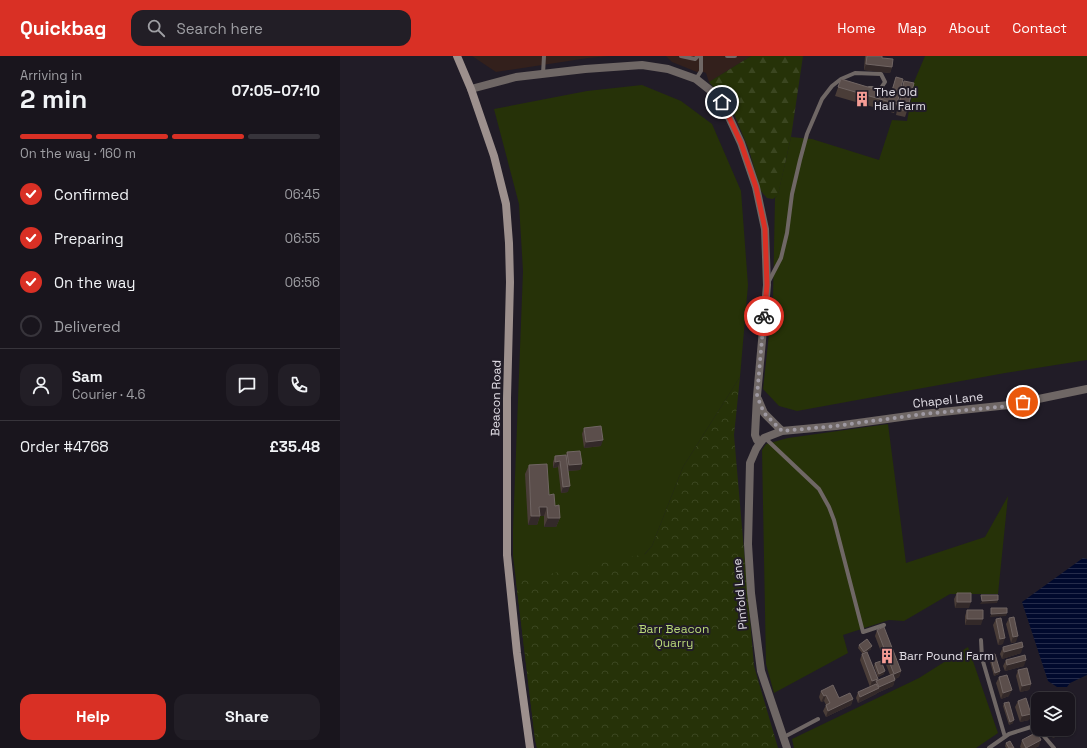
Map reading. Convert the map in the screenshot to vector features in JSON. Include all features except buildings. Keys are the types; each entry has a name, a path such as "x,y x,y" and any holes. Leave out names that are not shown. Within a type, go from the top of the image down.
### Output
{"main road":[{"name":"Beacon Road","path":"457,56 471,89 494,156 506,204 510,282 507,398 507,555 517,653 530,748"}],"street":[{"path":"471,89 516,77 585,69 642,65 668,69 696,79 715,94 722,102 741,143 756,187 765,229 767,285 755,434 757,440 762,441"},
{"name":"Chapel Lane","path":"762,441 782,431 836,426 923,414 1009,406 1087,389"},
{"path":"757,396 764,413 782,431"},
{"name":"Pinfold Lane","path":"762,441 756,449 750,463 748,544 751,593 761,671 787,748"}],"lane":[{"path":"543,74 544,56"},
{"path":"681,56 695,59 700,56 701,71 696,79"},
{"path":"727,56 735,56"},
{"path":"767,285 781,258 787,233 792,194 807,134 822,99 832,86 841,79 855,73 881,74 885,82 880,88 866,87"},
{"path":"841,79 847,81"},
{"path":"762,441 819,489 829,507 834,520 863,632 884,625"},
{"path":"981,640 982,658 1005,737"},
{"path":"784,737 818,719"},
{"path":"989,748 1010,734 1031,727 1042,734 1054,748"}],"shaded area":[{"path":"472,56 609,56 496,72"},
{"path":"666,56 751,56 709,82 706,73 701,71 697,72 672,62"}],"green space":[{"path":"751,56 803,56 791,137 778,195 773,199 767,198 761,191 749,150 731,107 709,82"},
{"path":"925,56 1087,56 1087,360 1005,373 797,411 779,406 763,389 773,298 775,198 778,194 791,137 812,139 879,160 892,120 907,121 913,90 911,89"},
{"path":"642,85 681,101 712,124 741,191 748,285 740,377 683,467 652,546 589,615 537,748 513,556 523,271 519,204 494,109 587,91"},
{"name":"Barr Beacon Quarry","path":"740,377 734,435 754,666 778,748 537,748 516,581 645,554 652,546 683,467"},
{"path":"888,424 906,563 985,537 1008,496 998,594 950,594 904,621 889,620 843,635 848,653 774,693 766,664 762,450 766,444 788,438"},
{"path":"968,647 998,733 976,748 794,748 792,739 919,678"}],"water":[{"path":"1083,558 1087,559 1087,675 1070,683 1067,687 1057,687 1048,681 1022,602"}],"way so far":[{"path":"764,316 757,396 764,413 782,431 836,426 923,414 1009,406 1023,402"}],"place":[{"name":"The Old Hall Farm","path":"862,99"},
{"name":"Barr Pound Farm","path":"887,656"}],"route":[{"path":"722,102 741,143 756,187 765,229 767,285 764,316"}]}
